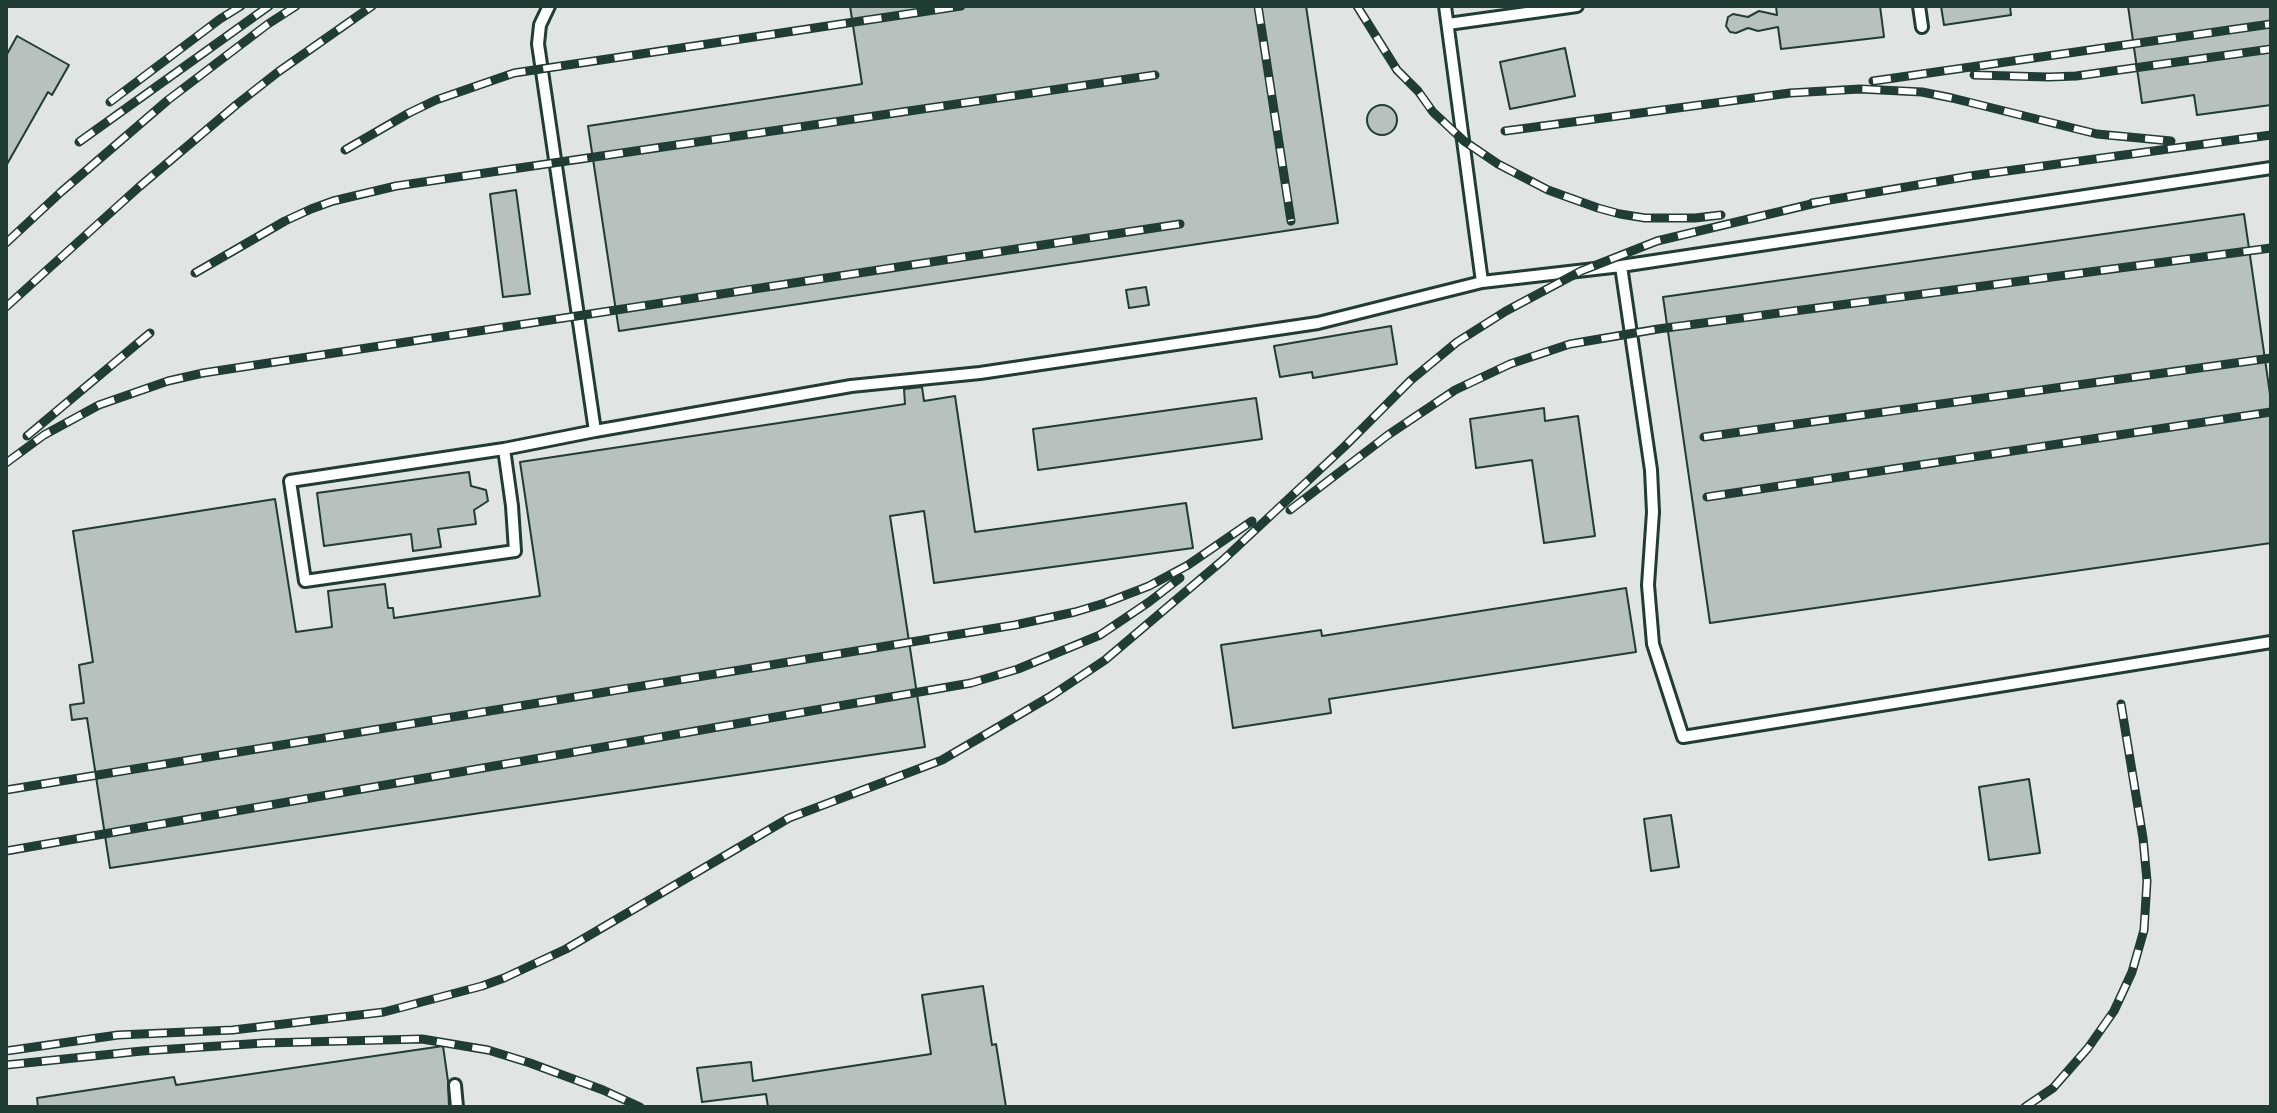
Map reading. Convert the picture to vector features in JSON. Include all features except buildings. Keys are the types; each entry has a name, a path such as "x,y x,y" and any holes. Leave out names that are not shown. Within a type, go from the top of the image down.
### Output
{"lane":[{"path":"549,6 540,25 538,44 595,431"},
{"path":"1445,6 1482,282"},
{"path":"1448,24 1577,6"},
{"path":"1919,6 1922,27"},
{"path":"504,449 515,551 305,581 290,481 504,449 851,386 980,373 1318,323 1482,282 1621,266 2271,171"},
{"path":"1621,266 1651,470 1653,512 1648,585 1653,644 1683,737 2271,642"},
{"path":"455,1085 457,1107"}],"shaded area":[{"path":"6,6 2271,6 2271,1107 6,1107"}],"railway":[{"path":"110,102 241,6"},
{"path":"79,142 269,6"},
{"path":"6,243 168,100 296,6"},
{"path":"6,307 236,105 372,6"},
{"path":"345,150 436,100 514,73 961,6"},
{"path":"1258,6 1291,221"},
{"path":"1357,6 1397,70 1433,112 1464,141 1498,164 1548,190 1620,214 1645,218 1721,215"},
{"path":"1873,81 2271,24"},
{"path":"1974,75 2076,76 2271,49"},
{"path":"195,273 311,209 396,186 1155,75"},
{"path":"1505,131 1790,93 1860,89 1922,92 2097,134 2171,141"},
{"path":"1812,203 1970,176 2271,135"},
{"path":"6,1051 118,1035 233,1030 384,1012 504,978 566,949 789,818 942,760 1051,696 1105,660 1223,560 1411,380 1457,342 1506,311 1581,271 1657,241 1824,201"},
{"path":"6,463 44,435 99,405 168,381 203,373 1180,224"},
{"path":"1290,510 1388,435 1455,390 1510,364 1570,344 1658,329 2271,248"},
{"path":"27,436 150,333"},
{"path":"1704,437 2271,358"},
{"path":"1707,497 2271,412"},
{"path":"6,790 1015,625 1075,612 1149,586 1188,565 1252,521"},
{"path":"6,851 971,683 1018,669 1100,635 1180,578"},
{"path":"2025,1107 2053,1088 2088,1048 2114,1011 2132,972 2144,930 2147,881 2143,838 2121,704"},
{"path":"6,1065 264,1043 422,1039 488,1050 530,1063 640,1107"}]}
